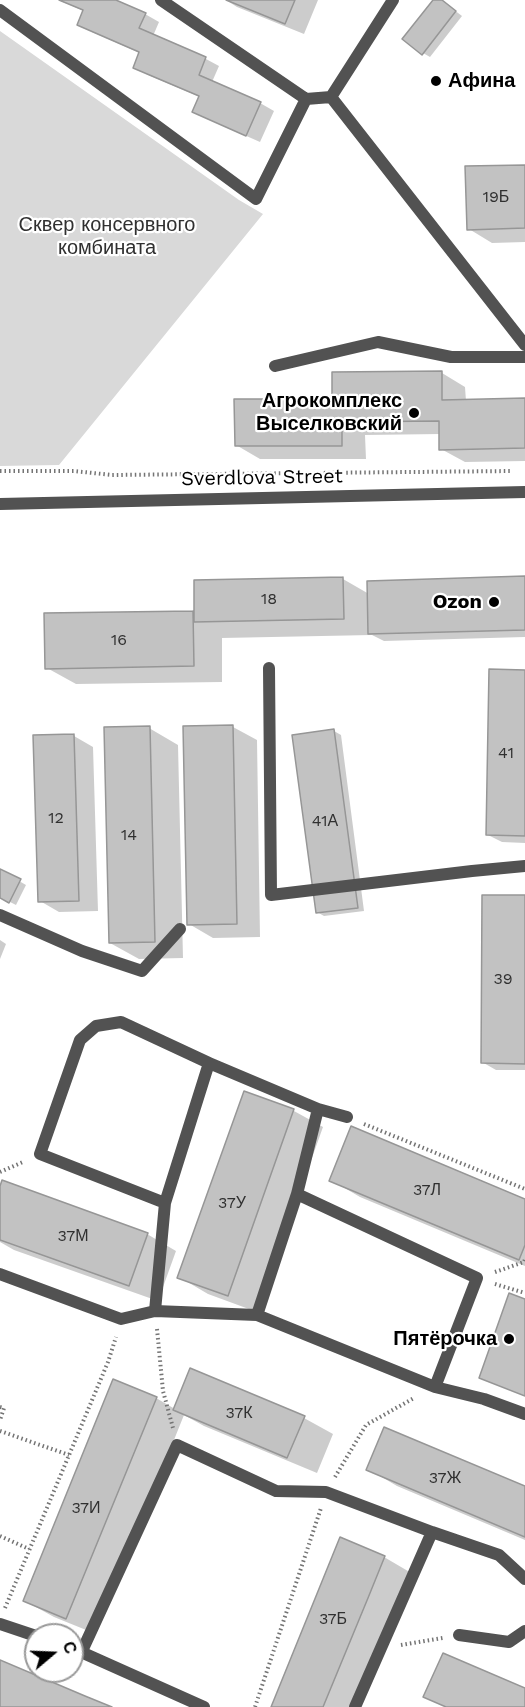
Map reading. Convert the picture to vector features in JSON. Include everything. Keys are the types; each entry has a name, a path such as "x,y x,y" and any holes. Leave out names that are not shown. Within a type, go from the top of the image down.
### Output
{"street":[{"path":"161,0 306,99 332,97"},
{"path":"332,97 393,0"},
{"path":"0,10 256,199 306,99"},
{"path":"332,97 525,345"},
{"path":"275,366 378,342 451,357 525,357"},
{"name":"Sverdlova Street","path":"0,504 525,492"},
{"path":"269,668 271,895 525,866"},
{"path":"0,915 82,951 142,971 180,929"},
{"path":"165,1203 40,1154 80,1040 96,1026 121,1022 209,1063 318,1109 347,1117"},
{"path":"155,1311 165,1203 209,1063"},
{"path":"256,1315 297,1194 318,1109"},
{"path":"297,1194 477,1278 435,1387"},
{"path":"0,1274 122,1319 155,1311 256,1315 435,1387 525,1414"},
{"path":"84,1635 177,1445 276,1491 326,1492 500,1555 525,1580"},
{"path":"355,1707 432,1532"},
{"path":"0,1624 24,1632"},
{"path":"459,1635 509,1642 525,1631"},
{"path":"84,1652 204,1707"}],"path":[{"path":"0,471 75,471 112,475 513,471"},
{"path":"347,1117 525,1190"},
{"path":"0,1172 40,1154"},
{"path":"477,1278 524,1262 525,1259"},
{"path":"477,1278 525,1293"},
{"path":"155,1311 163,1391 177,1445"},
{"path":"4,1609 108,1362 122,1319"},
{"path":"255,1707 326,1492 366,1425 435,1387"},
{"path":"0,1407 4,1408 0,1420"},
{"path":"0,1431 69,1455"},
{"path":"0,1536 29,1549"},
{"path":"381,1649 459,1635"}],"green space":[{"name":"Сквер консервного комбината","path":"0,31 239,200 263,214 59,465 0,466"}],"building":[{"path":"59,0 116,0 146,13 139,28 206,57 199,75 261,102 246,136 192,112 199,96 133,68 139,52 77,25 83,10"},
{"path":"226,0 295,0 285,24"},
{"path":"433,0 442,0 456,11 422,55 402,39"},
{"path":"525,165 525,228 467,230 465,166"},
{"path":"442,371 442,400 525,398 525,448 439,450 439,421 342,422 342,446 235,446 234,399 332,399 332,372"},
{"path":"525,576 525,630 368,634 367,581"},
{"path":"343,577 344,619 194,622 194,580"},
{"path":"193,611 194,666 45,669 44,613"},
{"path":"489,669 525,670 525,836 486,835"},
{"path":"233,725 237,924 187,925 183,726"},
{"path":"150,726 155,942 109,943 104,727"},
{"path":"334,729 358,908 316,913 292,735"},
{"path":"74,734 79,901 38,902 33,735"},
{"path":"0,869 21,879 9,903 0,898"},
{"path":"482,895 525,895 525,1064 481,1063"},
{"path":"244,1091 294,1109 228,1296 177,1278"},
{"path":"351,1126 525,1199 525,1245 519,1260 329,1181"},
{"path":"2,1180 148,1233 129,1286 0,1240"},
{"name":"Пятёрочка","path":"509,1293 525,1299 525,1396 479,1378"},
{"path":"190,1368 305,1416 287,1458 173,1410"},
{"path":"113,1379 157,1397 66,1619 23,1601"},
{"path":"384,1427 525,1486 525,1537 366,1470"},
{"path":"340,1537 385,1556 368,1598 323,1707 271,1707"},
{"path":"443,1653 525,1688 525,1707 446,1707 423,1697"},
{"path":"0,1660 24,1670 24,1683 54,1683 112,1707 0,1707"}],"place":[{"name":"Афина","path":"436,81"},
{"name":"Агрокомплекс Выселковский","path":"414,413"},
{"name":"Ozon","path":"494,602"},
{"name":"Пятёрочка","path":"509,1339"}]}
